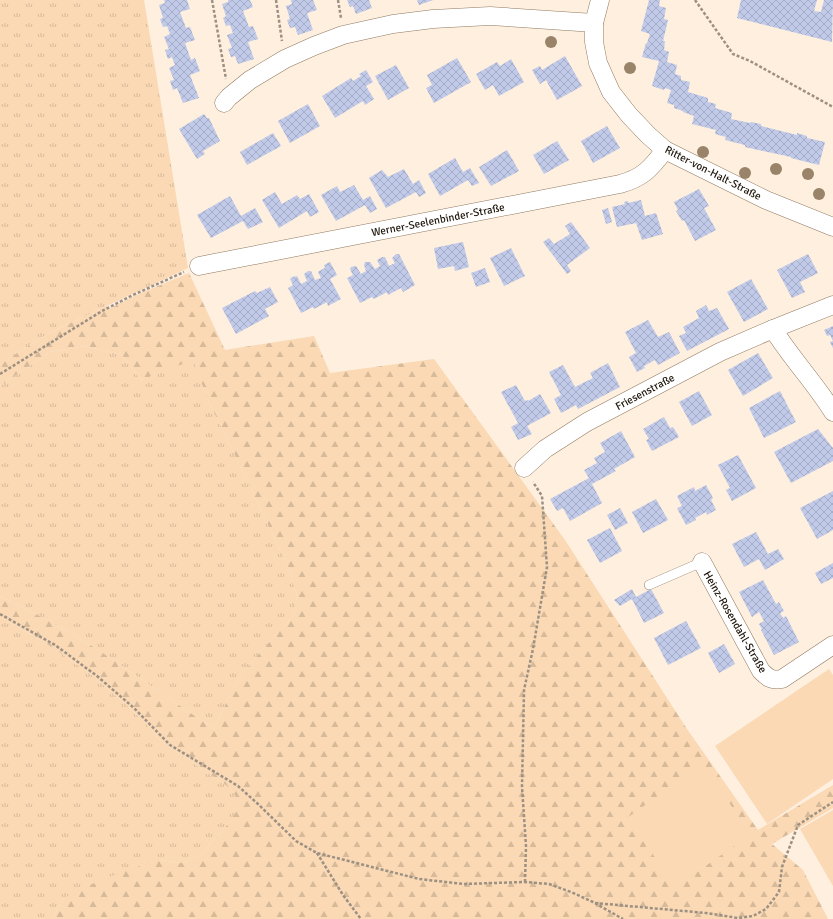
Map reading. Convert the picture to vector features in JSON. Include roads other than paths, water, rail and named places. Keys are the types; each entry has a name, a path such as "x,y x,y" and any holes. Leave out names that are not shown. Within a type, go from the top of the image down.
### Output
{"street":[{"name":"Ritter-von-Halt-Straße","path":"600,0 594,23 594,42 598,63 611,92 629,115 665,150 766,200 833,227"},
{"path":"226,100 250,80 285,60 343,34 393,24 433,19 490,16 594,23"},
{"name":"Werner-Seelenbinder-Straße","path":"199,266 620,184 633,180 645,173 665,150"},
{"name":"Friesenstraße","path":"524,468 545,449 587,422 720,352 833,305"},
{"path":"773,329 793,359 821,392 833,412"},
{"name":"Heinz-Rosendahl-Straße","path":"702,562 761,671 767,678 775,680 782,679 833,645"}],"lane":[{"path":"649,585 702,562"}]}
